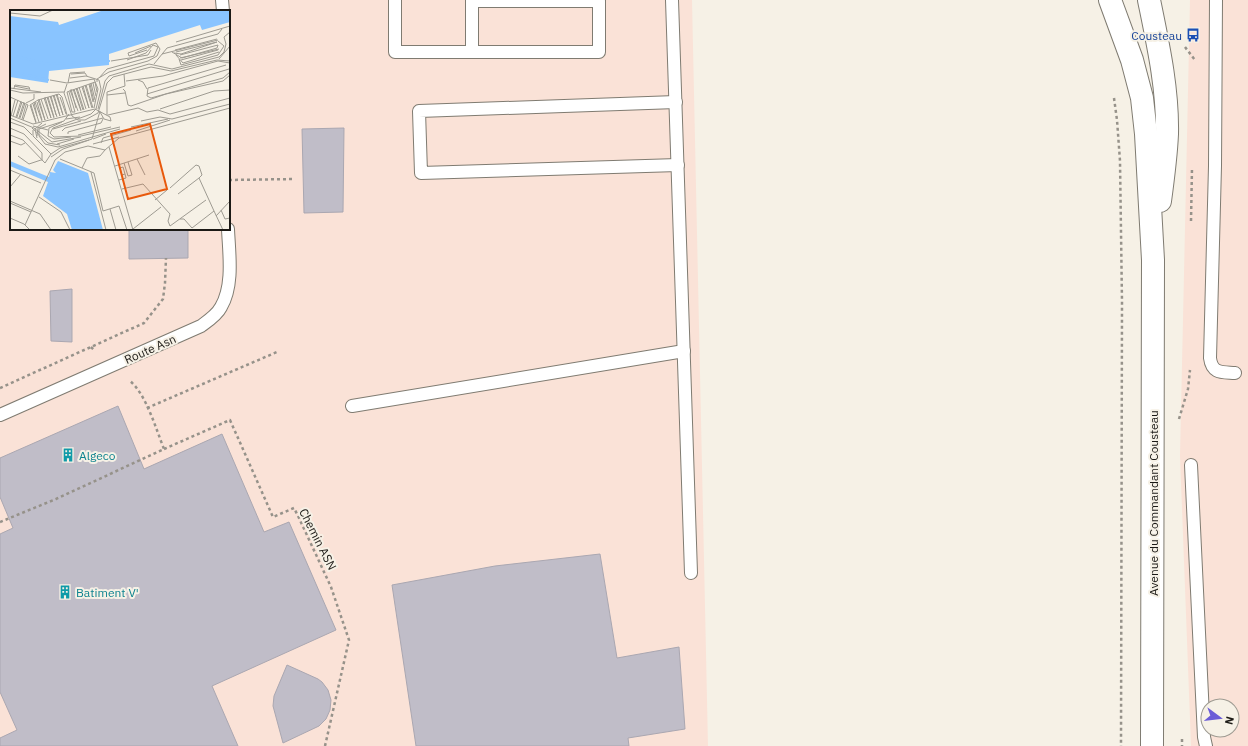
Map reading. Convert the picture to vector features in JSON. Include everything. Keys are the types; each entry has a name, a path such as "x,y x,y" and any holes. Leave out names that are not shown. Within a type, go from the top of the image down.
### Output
{"street":[{"name":"Avenue du Commandant Cousteau","path":"1110,0 1132,60 1142,98 1146,134 1153,260 1152,746"},
{"name":"Avenue du Commandant Cousteau","path":"1149,0 1166,97 1167,128 1165,159 1153,260"}],"lane":[{"path":"222,0 223,10"},
{"path":"395,0 394,52 472,52 599,52 599,1 472,1 472,52"},
{"path":"672,0 691,573"},
{"path":"1216,0 1215,166 1210,358 1212,367 1215,370 1220,372 1235,373"},
{"path":"676,102 419,111 421,173 678,165"},
{"name":"Route Asn","path":"0,415 201,326 221,307 227,292 230,274 228,230"},
{"path":"352,406 684,351"},
{"path":"1191,465 1204,737 1206,746"}],"path":[{"path":"1183,46 1183,53"},
{"path":"1113,93 1117,120 1120,161 1122,302 1121,746"},
{"path":"1191,221 1192,167"},
{"path":"230,180 296,179"},
{"path":"0,388 144,323 163,299 166,258"},
{"path":"91,347 134,384 142,395 164,449"},
{"path":"147,408 277,352"},
{"path":"1178,423 1188,389 1190,369"},
{"name":"Chemin ASN","path":"0,522 56,499 230,420 273,517 294,508 331,587 349,640 325,746"},
{"path":"1182,737 1182,746"}],"shaded area":[{"path":"0,0 692,0 708,746 0,746"},
{"path":"1190,0 1248,0 1248,746 1191,746 1180,456"}],"building":[{"path":"344,128 343,212 304,213 302,129"},
{"path":"129,230 188,230 188,258 129,259"},
{"path":"72,289 72,342 51,341 50,291"},
{"path":"118,406 144,469 222,434 264,532 289,522 336,630 212,686 238,746 0,746 0,738 17,730 0,692 0,534 13,528 0,497 0,458"},
{"path":"600,554 617,658 679,647 685,729 628,738 629,746 416,746 392,585 495,566"},
{"path":"287,665 322,682 328,690 331,700 330,710 326,719 319,726 283,743 273,706 274,696"}],"place":[{"name":"Cousteau","path":"1193,35"},
{"name":"Algeco","path":"68,455"},
{"name":"Batiment V'","path":"65,592"}]}
